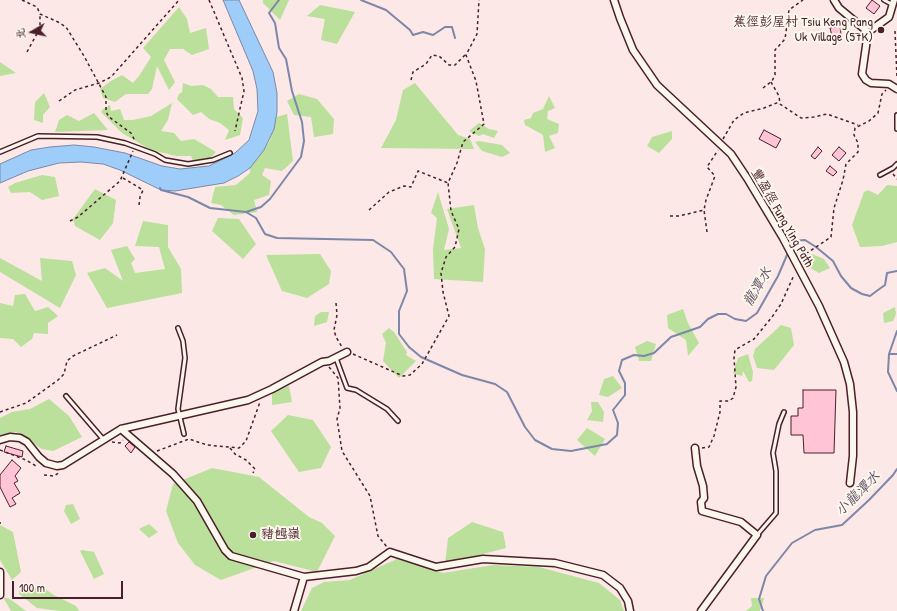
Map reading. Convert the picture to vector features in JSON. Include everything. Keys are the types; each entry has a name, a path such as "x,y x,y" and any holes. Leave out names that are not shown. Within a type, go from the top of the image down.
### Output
{"street":[{"name":"豐盈徑 Fung Ying Path","path":"614,0 633,50 657,85 731,154 763,202 832,334 844,362 850,384 853,412 853,456 850,483"},
{"path":"834,0 839,8 868,32"},
{"path":"894,3 889,17 868,32 862,74 866,80 871,83 889,84 894,89"},
{"path":"0,440 10,437 20,438 27,442 46,463 57,466 68,463 103,438 121,429 248,400 322,362 329,361 347,352"},
{"path":"121,429 173,474 197,501 225,550 231,556 304,577 356,572 369,567 390,552 436,567 483,559 555,563 603,575 620,588 628,601 630,611"},
{"path":"695,448 697,466 704,486 704,498 701,502 702,511 741,522 757,535 701,611"},
{"path":"0,572 0,595"},
{"path":"294,611 304,577"}],"lane":[{"path":"884,0 894,3"},
{"path":"897,115 897,129"},
{"path":"0,152 38,136 97,137 134,146 165,160 188,164 213,160 230,153"},
{"path":"880,175 897,164"},
{"path":"178,328 183,341 186,358 178,415 184,434"},
{"path":"336,358 347,388 356,390 387,410 398,421"},
{"path":"66,396 103,438"},
{"path":"757,535 776,513 776,471 773,453 779,424 784,412"}],"path":[{"path":"22,0 37,7 40,14 40,28 27,52"},
{"path":"59,101 75,90 111,77 179,0"},
{"path":"209,0 242,78 244,91 235,131"},
{"path":"411,80 413,72 426,64 432,55 439,56 449,65 455,65 466,55 477,34 479,0"},
{"path":"763,88 771,82 776,71 774,50 785,39 789,10 803,0"},
{"path":"40,14 66,27 99,82 106,97 106,112 109,117 131,134 135,139 123,178 78,217 70,221"},
{"path":"895,31 897,78"},
{"path":"336,303 337,308 334,330 336,337 347,352 405,376 410,375 422,364 449,316 443,292 441,273 446,257 455,247 459,229 451,211 448,183 457,163 463,142 484,124 476,81 466,55"},
{"path":"771,82 779,96 779,102"},
{"path":"801,257 832,235 834,208 843,180 846,164 858,152 858,143 854,132 859,126 869,121 878,112 882,94 885,91 894,89"},
{"path":"779,102 800,118 827,114 859,126"},
{"path":"721,143 734,120 744,113 764,108 779,102"},
{"path":"707,232 704,210 715,176 707,168 718,149"},
{"path":"369,210 389,192 404,186 411,187 418,171 448,183"},
{"path":"123,178 143,190 139,205"},
{"path":"670,216 679,216 704,210"},
{"path":"695,448 708,446 714,436 720,412 720,401 729,401 733,398 736,387 734,358 735,350 754,339 772,317 781,304 794,274"},
{"path":"0,412 26,403 64,374 67,361 73,356 116,334"},
{"path":"329,361 329,368 338,378 340,408 337,418 342,450 370,496 378,536 390,552"},
{"path":"151,454 188,439 207,445 238,448 246,441 262,398"},
{"path":"230,448 235,454 246,460 255,469 253,473"},
{"path":"0,450 26,460 36,466"}],"green space":[{"path":"263,0 289,0 280,20 263,3"},
{"path":"320,5 355,12 337,44 321,40 325,19 307,16"},
{"path":"179,7 187,19 190,33 206,28 209,49 192,55 183,49 170,49 164,60 175,82 169,90 157,66 152,89 148,94 126,94 115,102 103,98 100,89 111,81 122,75 133,83 139,76 151,57 143,48"},
{"path":"0,62 16,73 0,76"},
{"path":"183,83 191,86 203,85 211,89 218,97 233,97 234,109 243,118 240,135 225,140 229,130 220,123 209,119 201,112 193,115 177,99 179,94 182,92"},
{"path":"415,83 458,135 470,139 474,149 381,148 396,120 403,90"},
{"path":"44,93 50,107 43,115 43,123 34,120 35,102"},
{"path":"299,94 317,99 334,119 333,134 314,137 311,117 294,115 287,101"},
{"path":"549,96 555,108 548,111 547,119 559,124 558,133 549,136 555,148 545,152 543,135 525,125 524,120 531,118 533,113 543,109"},
{"path":"172,103 168,120 161,131 174,133 181,141 194,139 216,152 204,165 195,166 191,156 176,156 151,150 122,133 101,112 110,105 111,111 120,109 124,120 133,120 151,116"},
{"path":"94,113 108,130 55,132 59,120 67,115 79,121"},
{"path":"287,114 293,161 282,171 265,168 262,175 271,181 269,195 254,200 257,212 234,215 221,205 211,203 215,187 236,185 250,173 250,167 270,140 276,117"},
{"path":"479,123 489,129 498,131 494,138 483,134 479,136 469,131"},
{"path":"672,131 672,139 659,153 647,146 652,137"},
{"path":"479,141 502,145 510,153 502,157 482,151 475,142"},
{"path":"42,175 55,177 59,196 42,200 30,192 11,193 8,187 15,183"},
{"path":"887,185 897,186 897,242 882,246 860,247 852,225 864,192 868,190 878,195"},
{"path":"95,189 116,200 113,223 100,240 75,226 73,219"},
{"path":"438,192 449,229 444,250 461,248 447,209 474,205 478,228 485,249 483,282 434,279 433,249 437,218 431,213"},
{"path":"218,218 239,219 256,244 243,259 212,231"},
{"path":"143,221 168,225 168,247 181,269 182,293 107,308 87,273 105,268 123,281 111,250 127,246 135,259 131,263 135,273 165,269 159,247 135,246"},
{"path":"320,254 331,271 329,284 307,298 282,291 266,255"},
{"path":"812,254 824,259 830,268 819,273 812,269 804,262 806,258"},
{"path":"0,258 42,281 40,258 72,261 76,275 60,308 0,272"},
{"path":"25,294 35,311 48,307 58,316 48,323 48,334 34,333 32,339 21,347 13,339 0,338 0,303 13,306 15,295"},
{"path":"895,307 896,314 893,321 884,323 883,313"},
{"path":"683,309 688,323 699,343 688,356 686,340 668,328 667,315"},
{"path":"321,312 329,312 327,322 314,326 315,316"},
{"path":"781,325 791,328 794,345 774,370 757,368 753,356 755,349"},
{"path":"389,328 394,332 407,352 406,355 416,361 399,378 383,361 386,343 382,334"},
{"path":"647,341 656,344 651,361 639,361 635,347"},
{"path":"748,354 753,372 752,381 749,382 743,371 742,376 733,373 738,358"},
{"path":"613,376 622,388 608,397 599,395 604,379"},
{"path":"289,386 292,402 272,405 272,391"},
{"path":"49,399 69,416 82,437 53,451 42,449 16,432 0,435 0,418 12,412 30,409"},
{"path":"591,402 598,402 604,412 603,422 587,420 592,411"},
{"path":"288,415 313,420 331,447 321,468 299,472 271,431"},
{"path":"587,428 605,439 595,456 577,440"},
{"path":"212,468 259,477 309,517 322,523 335,536 317,572 274,561 221,580 195,565 178,543 166,511 173,484"},
{"path":"73,504 80,519 71,524 64,511 66,505"},
{"path":"472,522 503,532 506,548 445,564 448,538"},
{"path":"149,524 158,532 149,538 139,529"},
{"path":"0,525 13,532 21,572 12,580 0,560"},
{"path":"80,551 94,552 104,574 94,579"},
{"path":"397,559 443,573 493,565 539,567 599,583 620,600 624,611 301,611 312,588 324,582 350,580"},
{"path":"21,584 32,589 39,585 54,595 76,606 79,611 60,611 37,608 19,594"},
{"path":"3,597 10,599 26,611 11,611"},
{"path":"751,598 764,598 760,611 746,611 752,606"}],"water":[{"path":"223,0 239,0 273,72 277,93 277,112 274,129 264,150 250,168 224,183 175,191 161,190 120,170 103,164 81,162 59,163 28,171 0,183 0,164 31,150 50,147 74,145 94,147 125,153 162,166 180,169 209,166 235,153 249,140 258,111 257,89 253,71"}],"building":[{"path":"872,0 880,6 874,14 866,8"},
{"path":"840,26 841,34 832,36 830,28"},
{"path":"764,130 781,139 776,148 759,139"},
{"path":"818,147 822,151 815,159 811,156"},
{"path":"839,147 846,153 839,161 832,155"},
{"path":"830,166 837,172 833,176 826,171"},
{"path":"803,390 836,390 834,453 804,453 803,435 791,435 791,416 798,416 798,408 803,408"},
{"path":"129,442 135,447 131,453 125,446"},
{"path":"6,446 23,451 22,457 4,452"},
{"path":"12,460 21,468 15,476 18,481 14,483 20,493 12,498 16,504 10,507 0,487 0,475"}],"waterway":[{"path":"246,212 261,207 270,199 301,157 304,141 302,122 292,91 286,59 279,48 275,23 269,13 279,0"},
{"path":"361,0 386,10 410,30 413,35 423,32 433,35 445,27 452,27 455,38"},
{"path":"160,188 161,190 188,197 210,208 246,212 256,218 265,234 277,238 373,240 391,252 404,269 407,291 399,311 399,334 409,347 421,357 462,375 495,384 507,392 525,427 535,440 552,449 571,451 607,444 617,435 618,423 613,410 625,395 625,383 619,371 622,360 634,355 644,356 654,353 671,337 700,327 708,319 718,314 726,314 735,319 746,321 757,313 778,276 793,241 805,240 816,247 833,261 841,276 851,288 862,294 870,296 885,285 887,273 897,271"},
{"name":"小龍潭水","path":"897,331 889,354 888,372 897,391"},
{"name":"龍潭水","path":"889,354 897,354"},
{"name":"小龍潭水","path":"763,611 759,599 766,576 792,543 815,530 842,525 869,500 897,469"}],"place":[{"name":"蕉徑彭屋村 Tsiu Keng Pang Uk Village (57K)","path":"881,30"},
{"name":"豬乸嶺","path":"253,535"}]}
